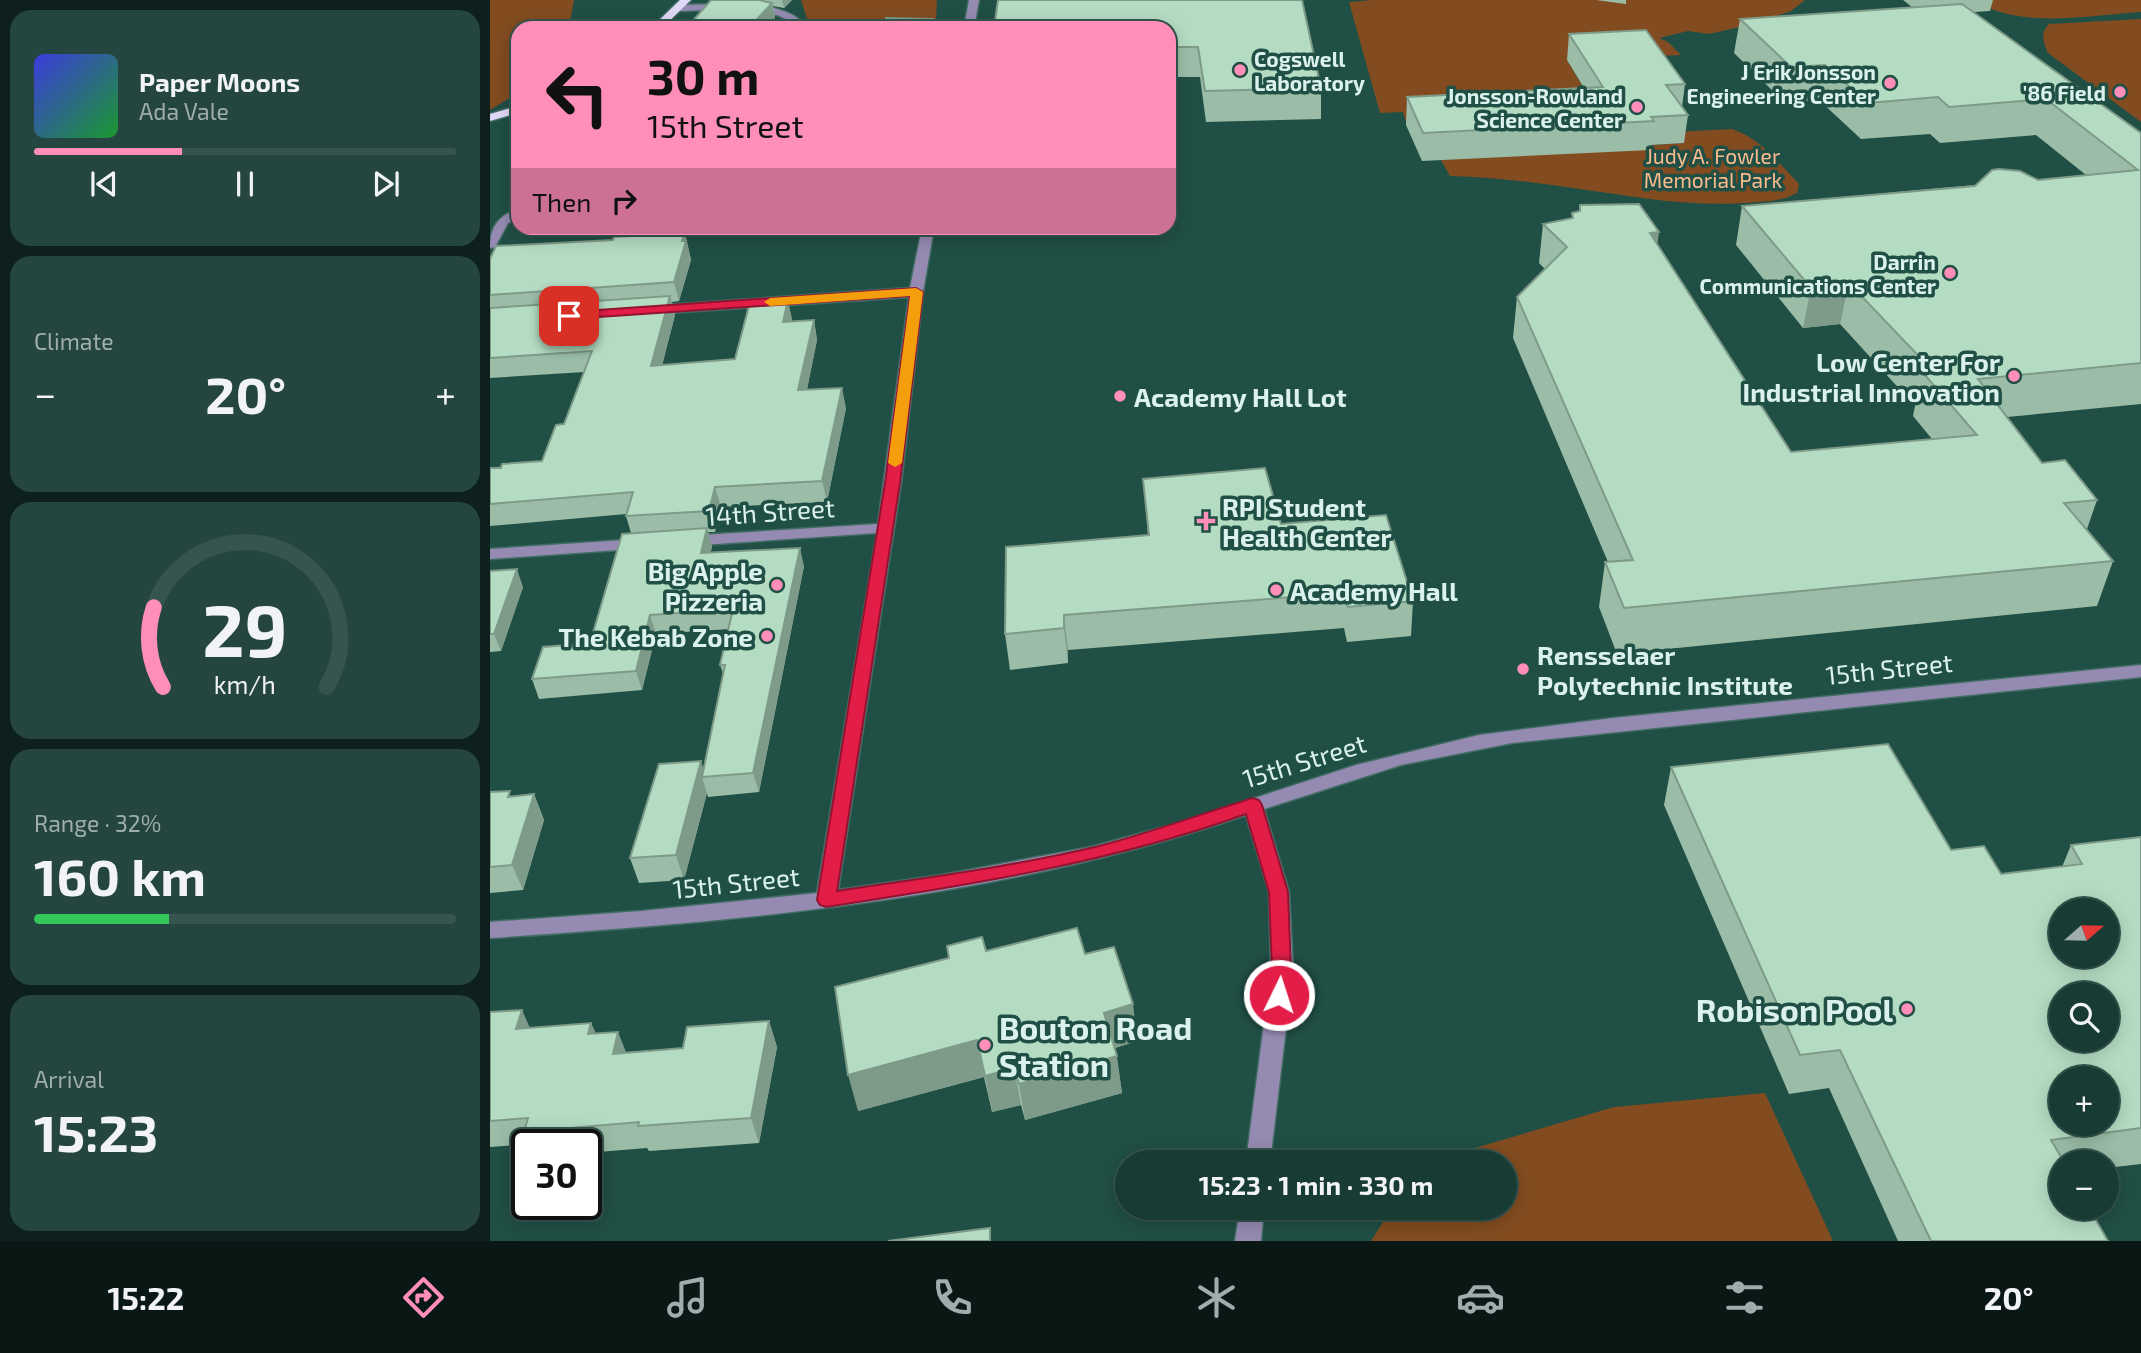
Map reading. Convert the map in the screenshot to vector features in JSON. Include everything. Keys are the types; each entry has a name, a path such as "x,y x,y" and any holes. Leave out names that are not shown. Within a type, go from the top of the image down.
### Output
{"main road":[{"path":"664,21 686,0"},
{"path":"490,118 511,111"}],"street":[{"path":"970,21 975,0"},
{"path":"678,8 770,9 787,13 796,21"},
{"path":"490,243 503,221 511,216"},
{"path":"826,900 885,528 916,292 927,235"},
{"path":"640,311 916,292"},
{"name":"14th Street","path":"490,554 885,528"},
{"name":"15th Street","path":"490,930 657,919 826,900 987,876 1094,853 1198,824 1354,772 1446,748 1559,730 2141,671"},
{"path":"1253,805 1279,892 1282,970 1260,1150"},
{"path":"1248,1241 1251,1220"}],"green space":[{"path":"490,0 574,0 570,21 511,21 511,97 490,110"},
{"path":"801,0 937,0 936,21 808,21"},
{"path":"1805,0 1791,11 1753,24 1709,34 1688,31 1659,38 1668,42 1681,55 1567,60 1600,116 1407,125 1403,112 1380,113 1349,2"},
{"path":"1975,0 2141,0 2141,12 2033,18 1992,9"},
{"name":"'86 Field","path":"2141,19 2141,122 2048,53 2043,38 2049,24"},
{"name":"Judy A. Fowler Memorial Park","path":"1732,129 1751,138 1776,160 1799,184 1797,193 1765,202 1680,202 1527,182 1450,176 1441,160 1683,143 1676,132"},
{"path":"1765,1093 1833,1241 1371,1241 1386,1220 1517,1220 1517,1150 1473,1150 1614,1107"}],"building":[{"path":"711,0 759,0 772,3 756,21 693,21"},
{"name":"Cogswell Laboratory","path":"998,0 1302,0 1321,88 1205,91 1198,47 1176,47 1176,21 995,21"},
{"path":"1962,4 2141,133 2141,363 1978,379 2042,463 2065,460 2097,500 2064,503 2113,561 1624,608 1605,562 1633,560 1517,297 1567,247 1543,224 1573,218 1572,213 1580,211 1580,205 1639,204 1659,232 1650,233 1791,452 1977,435 1924,374 1933,371 1849,283 1811,288 1742,206 1975,186 1992,170 1999,169 2020,171 2038,180 2138,170 2046,99 1949,107 1938,97 1868,103 1825,65 1791,67 1740,19"},
{"path":"886,18 933,19 932,21 885,21"},
{"path":"1646,30 1685,84 1666,85 1688,115 1651,117 1654,121 1423,133 1407,97 1603,87 1569,34"},
{"path":"684,235 682,241 686,241 674,282 490,295 490,259 496,246 613,240 614,237"},
{"path":"670,296 651,366 735,359 750,302 788,300 783,322 814,320 798,390 842,388 822,481 715,487 709,511 626,516 633,492 490,504 490,468 501,468 502,464 542,461 556,425 564,424 592,351 490,358 490,308"},
{"path":"1265,468 1281,524 1386,515 1413,601 1348,607 1344,593 1064,615 1064,628 1005,634 1006,547 1149,535 1143,479"},
{"path":"707,528 701,553 800,548 753,773 702,777 725,665 720,665 733,609 650,615 636,671 532,679 543,647 590,643 622,534"},
{"path":"517,569 494,634 490,634 490,571"},
{"name":"Robison Pool","path":"1888,744 1951,850 1984,846 2001,874 2082,864 2071,845 2141,837 2141,1128 2119,1131 2119,1066 2049,1066 2049,1136 2081,1136 2051,1140 2057,1150 2049,1150 2049,1220 2096,1220 2108,1241 1931,1241 1840,1050 1800,1055 1671,767"},
{"path":"701,761 676,855 630,858 659,764"},
{"path":"510,791 508,797 534,794 512,865 490,867 490,792"},
{"name":"Bouton Road Station","path":"1077,928 1085,954 1114,947 1133,1004 1104,1013 1117,1056 1019,1084 1014,1068 985,1076 977,1040 848,1075 835,987 949,958 947,946 982,937 986,951"},
{"path":"522,1010 516,1029 591,1023 588,1034 618,1032 613,1054 683,1048 687,1027 769,1021 751,1118 638,1126 639,1122 558,1129 525,1129 528,1118 490,1121 490,1012"},
{"path":"990,1228 990,1241 888,1241"}],"slow traffic":[{"path":"770,302 916,292 895,463"}],"place":[{"name":"Cogswell Laboratory","path":"1240,70"},
{"name":"J Erik Jonsson Engineering Center","path":"1890,83"},
{"name":"'86 Field","path":"2120,92"},
{"name":"Jonsson-Rowland Science Center","path":"1637,107"},
{"name":"Darrin Communications Center","path":"1950,273"},
{"name":"Low Center For Industrial Innovation","path":"2014,376"},
{"name":"Academy Hall Lot","path":"1120,396"},
{"name":"RPI Student Health Center","path":"1206,521"},
{"name":"Big Apple Pizzeria","path":"777,585"},
{"name":"Academy Hall","path":"1276,590"},
{"name":"The Kebab Zone","path":"767,636"},
{"name":"Rensselaer Polytechnic Institute","path":"1523,669"},
{"name":"Robison Pool","path":"1907,1009"},
{"name":"Bouton Road Station","path":"985,1045"}],"route":[{"path":"569,316 916,292 893,483 826,900 987,876 1094,853 1198,824 1253,805 1279,892 1282,970 1279,995"}]}
